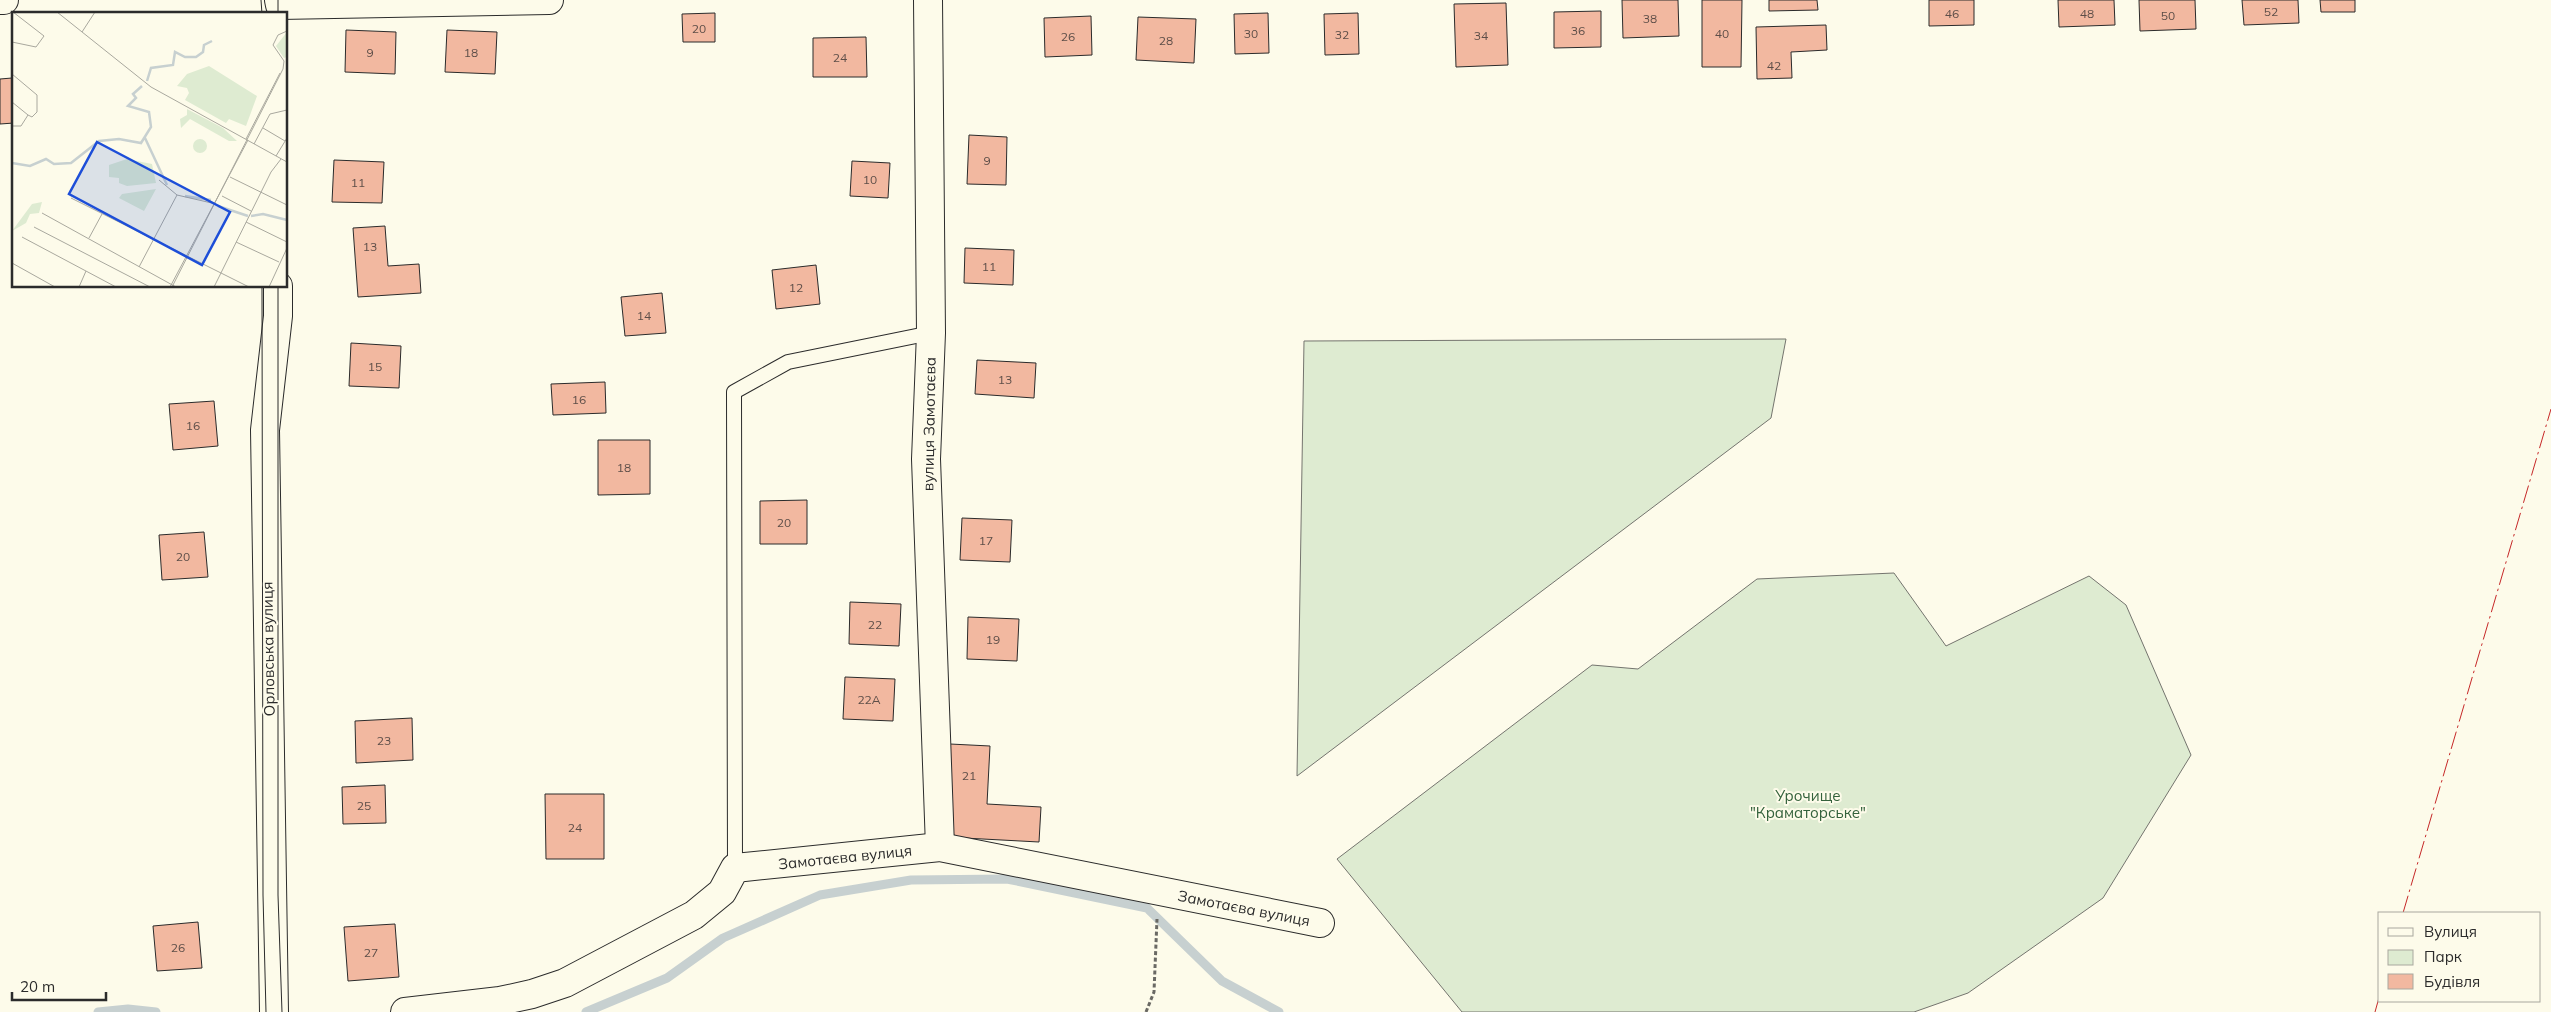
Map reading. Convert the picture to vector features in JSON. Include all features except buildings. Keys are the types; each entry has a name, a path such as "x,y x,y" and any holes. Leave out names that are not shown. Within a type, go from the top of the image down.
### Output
{"street":[{"path":"280,5 549,0"},
{"name":"вулиця Замотаєва","path":"928,0 931,332 926,459 940,847"},
{"name":"Орловська вулиця","path":"274,1012 265,430 278,316 278,288"},
{"name":"Замотаєва вулиця","path":"735,868 940,847 1320,923"},
{"path":"406,1012 500,1001 532,994 564,983 694,915 722,892 735,868"}],"lane":[{"path":"735,868 734,392 788,362 931,332"}],"path":[{"path":"1146,1012 1154,992 1157,890"}],"green space":[{"path":"1786,339 1771,418 1297,776 1304,341"},
{"name":"Урочище \"Краматорське\"","path":"1894,573 1946,646 2089,576 2126,605 2191,755 2103,898 1968,993 1914,1012 1462,1012 1337,859 1592,665 1638,669 1757,579"}],"waterway":[{"path":"586,1012 667,978 723,938 820,895 911,880 1007,879 1147,908 1222,981 1279,1012"},
{"path":"98,1012 128,1009 156,1012"}],"tram line":[{"path":"261,0 262,12"},
{"path":"278,0 278,12"},
{"path":"262,288 263,895 266,1012"},
{"path":"278,288 278,895 282,1012"}],"power":[{"path":"2403,912 2551,409"},
{"path":"2375,1012 2378,1001"}]}
